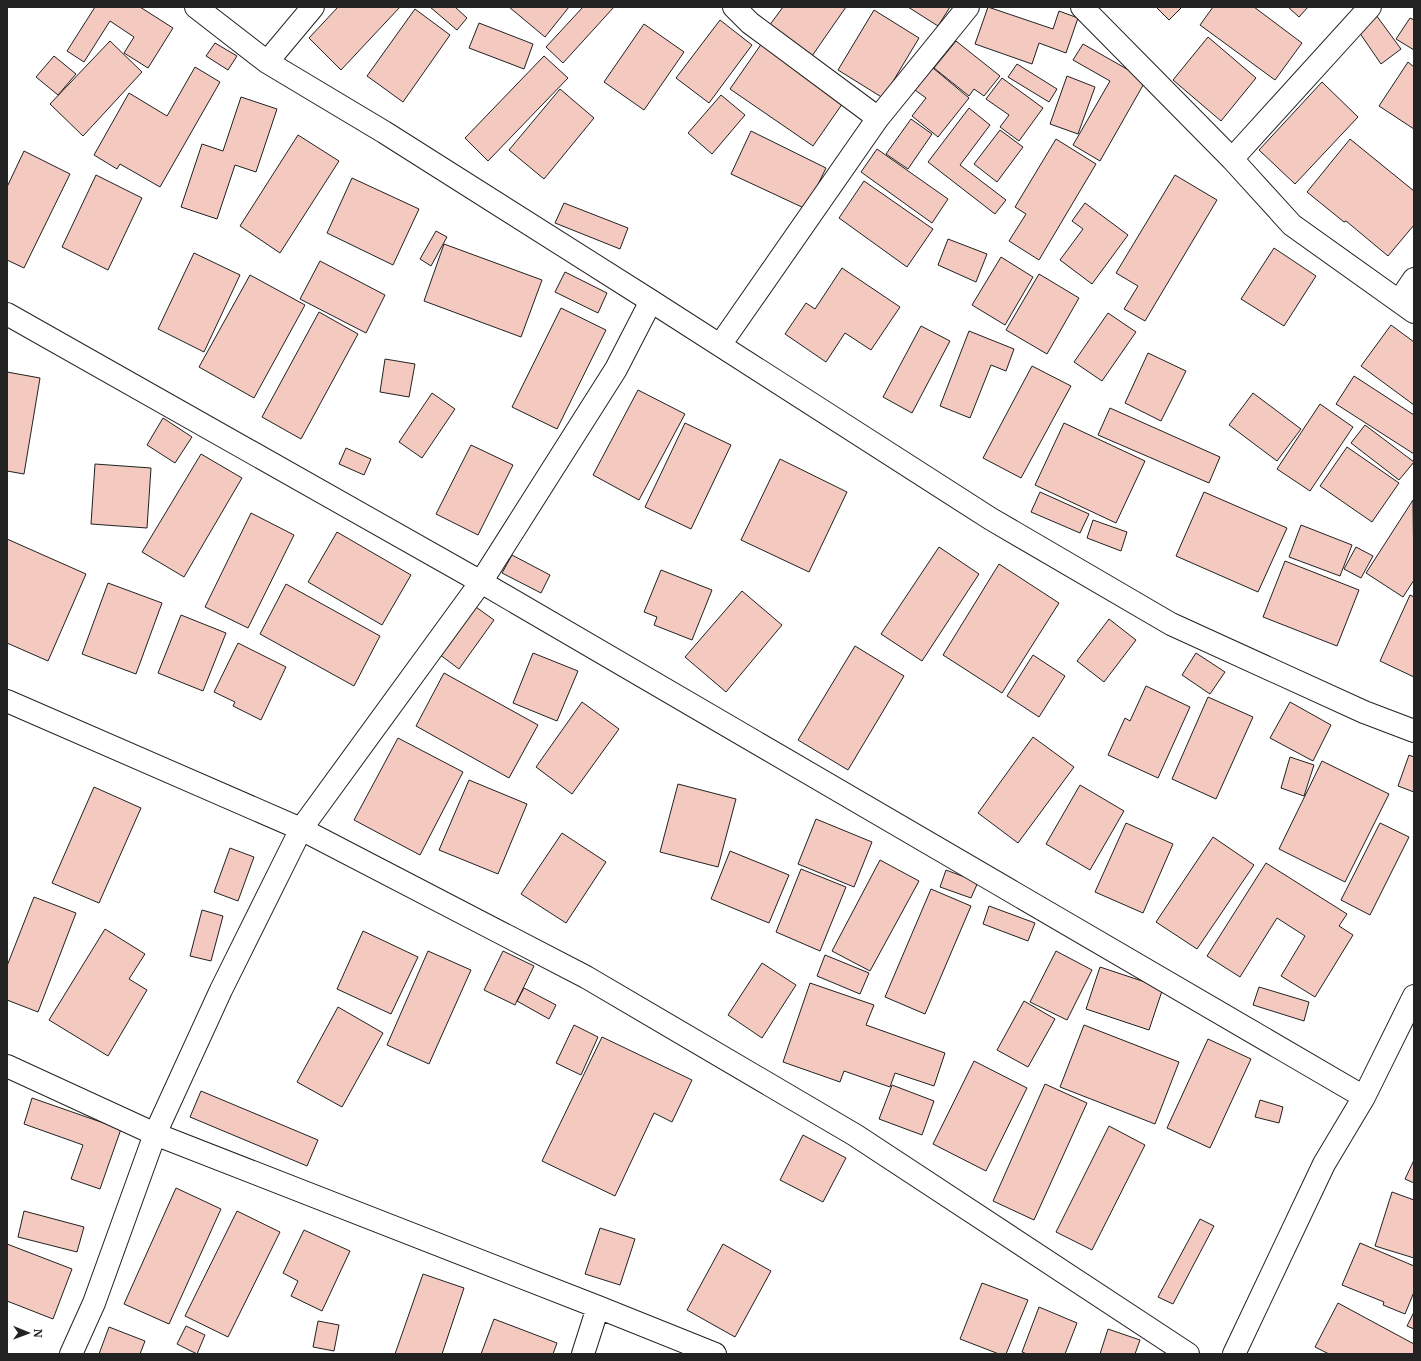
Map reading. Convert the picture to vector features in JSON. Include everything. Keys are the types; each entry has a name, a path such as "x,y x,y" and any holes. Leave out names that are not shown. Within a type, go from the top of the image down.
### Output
{"street":[{"path":"196,7 267,62 384,132 991,519 1170,624 1364,712 1414,731"},
{"path":"267,62 313,7"},
{"path":"734,7 756,15 878,118"},
{"path":"720,345 878,118 968,7"},
{"path":"1082,7 1232,159 1292,225 1407,306 1414,279"},
{"path":"1232,159 1370,7"},
{"path":"71,1354 94,1303 155,1134 221,990 301,829 481,582 616,369 651,301"},
{"path":"7,314 481,582 1364,1097"},
{"path":"7,701 301,829 586,977 842,1128 1188,1354"},
{"path":"1234,1354 1324,1164 1364,1097 1414,996"},
{"path":"7,1066 155,1134 716,1354"},
{"path":"583,1354 598,1307"}],"building":[{"path":"95,7 140,7 173,28 148,68 124,53 134,37 110,21 84,62 67,51"},
{"path":"338,7 400,7 341,70 309,38"},
{"path":"430,7 455,7 467,18 457,30"},
{"path":"509,7 569,7 545,37"},
{"path":"583,7 614,7 563,63 546,47"},
{"path":"783,7 846,7 812,56 769,26"},
{"path":"908,7 950,7 938,26"},
{"path":"988,7 1053,29 1059,11 1078,18 1066,53 1039,43 1032,64 975,44"},
{"path":"1156,7 1182,7 1169,20"},
{"path":"1213,7 1254,7 1302,43 1275,80 1200,25"},
{"path":"1288,7 1308,7 1299,17"},
{"path":"415,9 450,35 403,102 367,76"},
{"path":"874,10 919,38 883,98 838,70"},
{"path":"1376,15 1401,49 1381,64 1357,29"},
{"path":"1410,18 1414,20 1414,50 1396,39"},
{"path":"720,20 752,45 709,103 676,78"},
{"path":"479,23 533,44 524,69 469,48"},
{"path":"644,24 684,52 644,110 604,82"},
{"path":"1208,37 1256,78 1221,121 1173,80"},
{"path":"110,41 142,72 83,136 50,104"},
{"path":"956,41 1000,76 984,96 974,89 969,96 934,68"},
{"path":"215,43 237,56 228,70 206,56"},
{"path":"762,43 845,100 813,146 730,89"},
{"path":"1083,44 1146,80 1100,161 1073,145 1110,81 1073,60"},
{"path":"54,56 76,74 58,95 36,77"},
{"path":"544,56 568,78 488,161 465,138"},
{"path":"1408,62 1414,67 1414,129 1379,106"},
{"path":"1017,64 1057,89 1049,102 1008,77"},
{"path":"195,67 220,82 160,187 120,164 117,169 94,155 129,93 167,116"},
{"path":"933,68 969,98 938,137 912,116 926,98 915,90"},
{"path":"1067,76 1095,87 1078,134 1050,124"},
{"path":"1002,78 1043,108 1019,141 1000,127 1009,115 986,99"},
{"path":"1322,82 1358,117 1295,184 1259,150"},
{"path":"560,89 594,118 544,179 509,150"},
{"path":"721,95 745,115 712,154 688,133"},
{"path":"241,97 277,109 256,172 235,165 217,219 181,207 202,144 223,151"},
{"path":"969,108 990,125 960,165 1006,200 995,214 928,162"},
{"path":"911,119 932,134 908,169 886,154"},
{"path":"1000,130 1023,147 997,182 974,164"},
{"path":"751,131 826,168 806,209 731,174"},
{"path":"298,135 339,161 280,253 240,226"},
{"path":"1056,139 1096,164 1039,260 1009,241 1026,214 1015,207"},
{"path":"1350,139 1414,191 1414,225 1388,256 1346,221 1344,222 1307,192"},
{"path":"877,149 948,199 932,223 861,172"},
{"path":"24,151 70,174 24,268 7,260 7,187"},
{"path":"96,175 142,198 108,270 62,247"},
{"path":"1175,175 1217,200 1145,321 1124,309 1138,286 1116,273"},
{"path":"352,178 419,209 393,265 327,233"},
{"path":"864,181 933,229 907,267 839,218"},
{"path":"564,203 628,228 620,249 555,223"},
{"path":"1085,203 1128,235 1092,284 1060,260 1083,229 1072,221"},
{"path":"436,231 447,237 431,266 420,259"},
{"path":"948,239 987,254 976,282 938,265"},
{"path":"444,244 542,280 521,337 424,301"},
{"path":"1274,248 1316,276 1284,326 1241,299"},
{"path":"194,253 240,275 204,352 158,329"},
{"path":"1001,257 1033,277 1005,325 972,305"},
{"path":"320,261 385,295 366,333 300,299"},
{"path":"842,268 900,307 871,350 845,333 826,362 785,334 806,303 815,309"},
{"path":"565,272 607,293 598,313 555,292"},
{"path":"1039,274 1079,298 1047,354 1006,330"},
{"path":"250,275 305,305 254,398 199,367"},
{"path":"561,308 606,330 557,429 512,407"},
{"path":"319,312 358,334 301,439 262,417"},
{"path":"1108,313 1136,332 1102,381 1074,362"},
{"path":"1391,325 1414,342 1414,405 1361,366"},
{"path":"921,326 950,341 912,413 883,397"},
{"path":"969,331 1014,349 1006,371 991,365 970,418 940,406"},
{"path":"1148,353 1186,371 1161,421 1125,403"},
{"path":"385,359 415,364 409,397 380,392"},
{"path":"1032,366 1071,386 1021,478 983,458"},
{"path":"7,372 40,378 24,474 7,471"},
{"path":"1354,376 1414,415 1414,454 1336,404"},
{"path":"638,390 685,414 639,500 593,475"},
{"path":"432,393 455,409 422,458 399,442"},
{"path":"1253,393 1301,429 1277,461 1229,425"},
{"path":"1320,404 1353,427 1310,491 1277,469"},
{"path":"1110,408 1220,457 1209,483 1098,435"},
{"path":"163,418 192,437 175,463 147,445"},
{"path":"685,423 731,445 691,529 645,507"},
{"path":"1064,423 1145,461 1116,523 1035,485"},
{"path":"1365,425 1414,462 1399,480 1351,443"},
{"path":"471,445 513,465 478,535 436,514"},
{"path":"1347,447 1399,483 1372,522 1320,486"},
{"path":"346,448 371,459 364,475 339,464"},
{"path":"201,454 242,478 184,577 142,552"},
{"path":"780,459 847,492 809,572 741,540"},
{"path":"95,464 151,468 147,528 91,524"},
{"path":"1040,492 1089,514 1080,533 1031,512"},
{"path":"1204,492 1287,528 1258,592 1176,556"},
{"path":"1413,500 1414,580 1403,597 1366,573"},
{"path":"251,513 294,535 248,628 205,607"},
{"path":"1093,520 1127,532 1121,551 1087,538"},
{"path":"1301,525 1352,545 1340,576 1289,557"},
{"path":"337,532 411,575 382,625 308,582"},
{"path":"7,539 86,574 48,661 7,643"},
{"path":"939,547 979,574 922,661 881,634"},
{"path":"1356,547 1373,556 1361,578 1344,569"},
{"path":"512,555 550,575 541,593 502,573"},
{"path":"1285,561 1359,590 1337,646 1263,617"},
{"path":"999,564 1059,603 1002,693 943,655"},
{"path":"661,570 712,590 692,640 654,625 657,617 644,612"},
{"path":"108,583 162,603 136,674 82,654"},
{"path":"286,584 380,636 354,686 260,634"},
{"path":"742,591 782,625 726,692 685,657"},
{"path":"1410,595 1414,597 1414,677 1380,661"},
{"path":"469,602 494,620 459,669 435,651"},
{"path":"181,615 226,633 203,691 158,673"},
{"path":"1109,619 1136,640 1104,682 1077,661"},
{"path":"238,643 286,667 261,720 233,706 235,702 214,692"},
{"path":"855,646 904,676 848,770 798,740"},
{"path":"533,653 578,671 557,721 513,703"},
{"path":"1196,653 1225,672 1210,694 1182,675"},
{"path":"1033,655 1065,676 1039,717 1007,696"},
{"path":"444,673 538,725 509,778 416,726"},
{"path":"1146,686 1190,707 1158,778 1108,755 1125,718 1130,721"},
{"path":"1208,697 1253,717 1216,799 1172,779"},
{"path":"582,702 619,729 572,794 536,767"},
{"path":"1290,702 1331,725 1313,761 1270,738"},
{"path":"1033,737 1074,767 1018,843 978,813"},
{"path":"398,738 463,772 420,855 354,820"},
{"path":"1409,755 1414,757 1414,792 1398,786"},
{"path":"1290,757 1314,765 1304,796 1281,788"},
{"path":"1322,761 1389,794 1345,882 1279,849"},
{"path":"469,780 527,804 498,874 439,850"},
{"path":"678,784 736,799 718,867 660,852"},
{"path":"1080,785 1124,811 1090,870 1046,844"},
{"path":"94,787 141,808 99,903 52,883"},
{"path":"816,819 872,842 854,887 798,864"},
{"path":"1126,823 1173,844 1143,913 1095,892"},
{"path":"1380,823 1409,837 1370,915 1341,900"},
{"path":"562,833 606,862 566,923 521,894"},
{"path":"1213,837 1254,865 1197,949 1156,922"},
{"path":"230,848 254,857 238,901 214,892"},
{"path":"730,851 789,875 769,923 711,899"},
{"path":"880,860 919,881 870,971 832,951"},
{"path":"1266,863 1347,914 1339,926 1353,935 1315,997 1281,976 1305,936 1277,918 1240,977 1207,956"},
{"path":"801,869 846,887 820,951 776,932"},
{"path":"946,870 978,882 971,898 940,887"},
{"path":"931,889 971,906 925,1014 885,997"},
{"path":"34,897 76,913 38,1012 7,1000 7,966"},
{"path":"989,906 1035,923 1028,941 983,924"},
{"path":"202,910 223,916 211,961 190,956"},
{"path":"105,929 145,954 129,979 147,990 108,1056 49,1020"},
{"path":"363,931 418,957 391,1014 337,989"},
{"path":"428,951 471,970 429,1064 387,1045"},
{"path":"503,951 534,966 515,1005 484,990"},
{"path":"1056,951 1092,970 1067,1020 1030,1002"},
{"path":"825,955 869,973 860,994 817,976"},
{"path":"762,963 796,985 762,1038 728,1015"},
{"path":"1100,967 1163,988 1149,1030 1086,1009"},
{"path":"810,983 874,1005 866,1025 945,1053 934,1086 895,1073 890,1087 844,1071 840,1082 783,1062"},
{"path":"1259,987 1309,1002 1304,1021 1253,1005"},
{"path":"524,988 556,1005 549,1019 517,1001"},
{"path":"1024,1001 1055,1019 1028,1067 997,1050"},
{"path":"338,1007 383,1033 342,1107 297,1082"},
{"path":"574,1025 598,1037 581,1075 556,1063"},
{"path":"1084,1025 1179,1062 1155,1124 1060,1087"},
{"path":"602,1037 692,1080 672,1122 654,1113 615,1196 542,1161"},
{"path":"1208,1039 1251,1059 1210,1148 1167,1128"},
{"path":"974,1061 1027,1088 986,1171 933,1144"},
{"path":"1045,1084 1087,1103 1034,1220 993,1201"},
{"path":"892,1085 934,1101 922,1135 879,1119"},
{"path":"201,1091 318,1140 307,1166 190,1117"},
{"path":"32,1098 121,1129 100,1189 71,1179 83,1145 24,1124"},
{"path":"1260,1100 1283,1107 1279,1123 1255,1117"},
{"path":"1109,1126 1145,1145 1092,1250 1056,1232"},
{"path":"803,1135 846,1158 823,1202 780,1180"},
{"path":"1414,1160 1414,1183 1405,1179"},
{"path":"176,1188 221,1209 169,1324 124,1304"},
{"path":"1392,1192 1414,1200 1414,1258 1375,1246"},
{"path":"24,1211 84,1227 77,1252 18,1237"},
{"path":"237,1211 280,1232 228,1337 185,1316"},
{"path":"1200,1219 1214,1226 1173,1304 1158,1297"},
{"path":"600,1228 635,1239 620,1285 585,1274"},
{"path":"304,1230 350,1251 322,1311 291,1296 298,1281 283,1273"},
{"path":"1360,1243 1414,1266 1414,1292 1405,1314 1383,1305 1384,1302 1342,1285"},
{"path":"7,1244 72,1269 53,1319 7,1301"},
{"path":"723,1244 771,1271 735,1337 687,1310"},
{"path":"423,1274 464,1288 442,1354 395,1354"},
{"path":"982,1283 1028,1300 1006,1354 999,1354 960,1339"},
{"path":"1338,1303 1414,1344 1414,1354 1329,1354 1315,1347"},
{"path":"1039,1307 1077,1323 1065,1354 1027,1354 1022,1352"},
{"path":"1414,1312 1414,1329 1407,1326"},
{"path":"494,1319 557,1343 553,1354 481,1354"},
{"path":"318,1321 339,1325 334,1351 313,1347"},
{"path":"186,1326 205,1335 197,1354 177,1344"},
{"path":"109,1327 145,1341 140,1354 99,1354"},
{"path":"1108,1329 1140,1340 1135,1354 1100,1354"}]}
